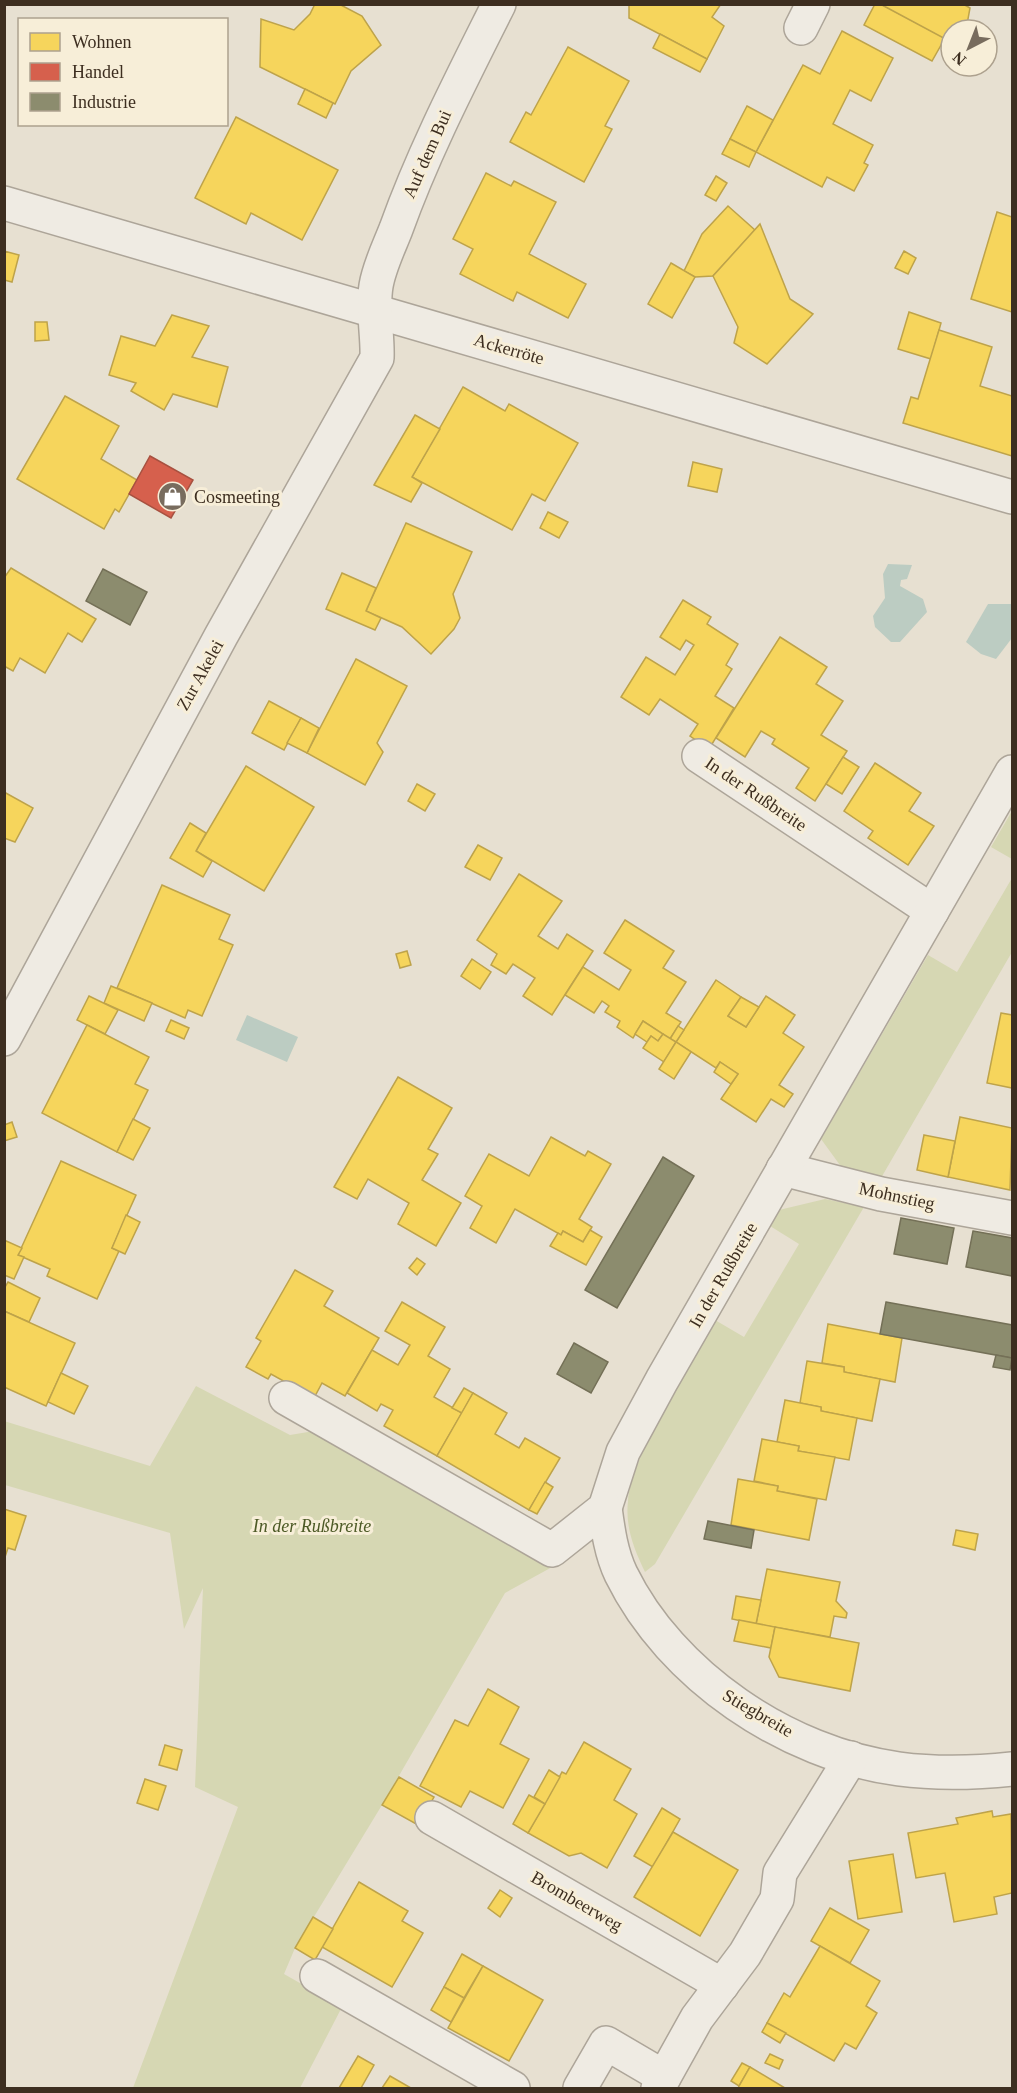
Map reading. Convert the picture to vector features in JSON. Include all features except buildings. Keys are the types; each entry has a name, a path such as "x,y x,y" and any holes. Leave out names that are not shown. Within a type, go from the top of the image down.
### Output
{"street":[{"name":"Auf dem Bui","path":"373,309 376,284 407,198 441,118 499,4"},
{"name":"Ackerröte","path":"4,203 1012,497"},
{"name":"Zur Akelei","path":"4,1039 221,636 377,358 378,331 373,309"},
{"name":"In der Rußbreite","path":"699,756 932,911"},
{"name":"In der Rußbreite","path":"605,1508 623,1452 1012,772"},
{"name":"Mohnstieg","path":"783,1169 881,1194 1012,1218"},
{"path":"286,1398 552,1551 605,1508"},
{"name":"Stiegbreite","path":"605,1508 609,1539 620,1573 666,1642 696,1673 734,1702 771,1724 851,1758 897,1768 951,1773 1012,1769"},
{"path":"580,2088 606,2043 661,2083 697,2018 745,1954 777,1899 780,1873 851,1758"},
{"name":"Brombeerweg","path":"432,1818 722,1984"},
{"path":"316,1976 513,2088"}],"green space":[{"path":"1012,811 1012,859 991,847"},
{"path":"1012,878 1012,952 881,1178 845,1172 821,1139 928,955 957,972"},
{"path":"825,1199 864,1207 655,1564 645,1572 631,1538 627,1511 632,1482 651,1435 715,1320 744,1337 799,1244 770,1226 779,1210"},
{"path":"196,1386 290,1435 320,1430 554,1566 505,1593 382,1805 295,1948 284,1974 342,2007 300,2088 133,2088 238,1807 195,1787 203,1588 184,1629 170,1533 5,1485 4,1421 150,1466"}],"shaded area":[{"path":"888,564 912,565 907,579 901,580 900,586 923,599 927,612 900,642 891,642 875,627 873,616 885,598 883,574"},
{"path":"988,604 1012,604 1012,638 996,659 981,654 966,642"},
{"path":"247,1015 298,1037 287,1062 236,1040"}],"place":[{"name":"Cosmeeting","path":"173,497"}]}
